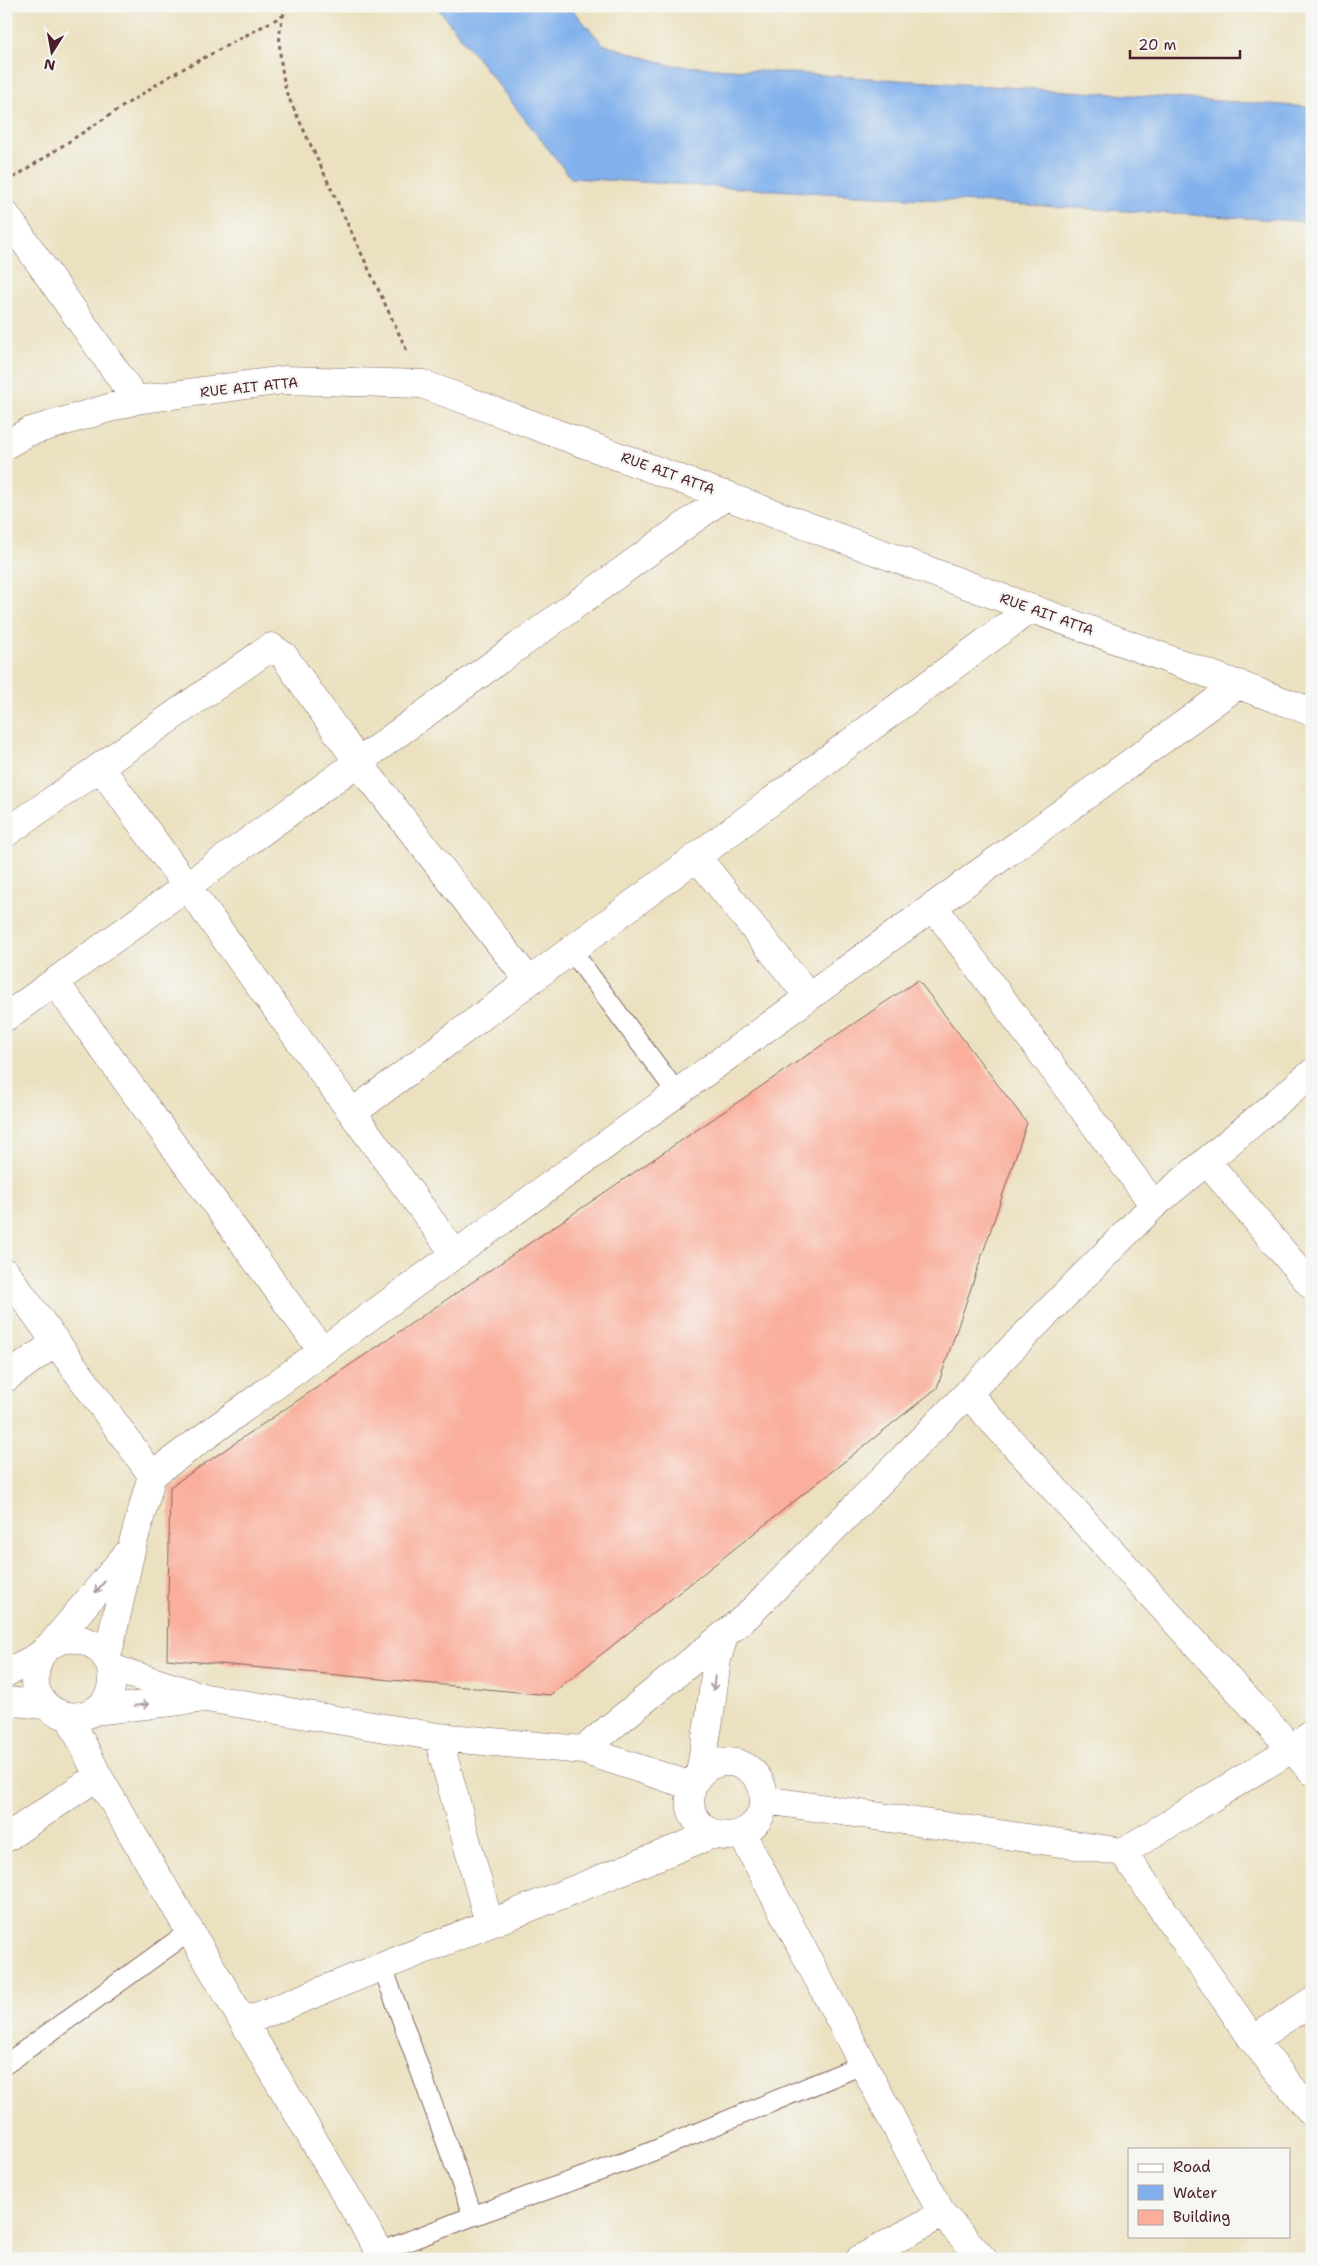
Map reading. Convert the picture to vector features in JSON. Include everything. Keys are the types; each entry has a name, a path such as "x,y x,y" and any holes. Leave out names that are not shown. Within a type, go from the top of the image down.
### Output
{"street":[{"path":"6,215 136,400"},
{"name":"RUE AIT ATTA","path":"6,445 28,432 136,400 284,380 422,384 1312,712"},
{"path":"6,1017 727,495"},
{"path":"352,1113 1030,609"},
{"path":"6,833 271,647 284,656 358,762 529,981"},
{"path":"81,1714 104,1703 110,1692 109,1663 131,1550 152,1475 1239,684"},
{"path":"100,768 456,1254"},
{"path":"697,857 809,996"},
{"path":"933,906 1154,1205"},
{"path":"55,982 322,1351"},
{"path":"583,1750 747,1616 1154,1205 1312,1073"},
{"path":"1207,1162 1312,1286"},
{"path":"6,1272 152,1475"},
{"path":"6,1378 56,1342"},
{"path":"968,1394 1302,1741 1312,1771"},
{"path":"131,1550 46,1650 35,1667 33,1680 37,1693 44,1705 56,1713 81,1714 206,1698"},
{"path":"696,1780 710,1767 721,1763 733,1762 744,1766 755,1774 763,1786 765,1800 763,1814 754,1826 742,1834 728,1837 713,1834 701,1826 693,1815 690,1800 710,1714 717,1659 724,1636"},
{"path":"6,1673 64,1639 76,1638 99,1648 109,1663 206,1698 438,1737 583,1750 696,1780"},
{"path":"6,1701 44,1705"},
{"path":"81,1714 98,1776 382,2256"},
{"path":"438,1737 489,1923"},
{"path":"765,1800 1123,1852 1302,1741"},
{"path":"6,1838 98,1776"},
{"path":"244,2022 383,1968 489,1923 713,1834"},
{"path":"742,1834 942,2214 983,2259"},
{"path":"1123,1852 1253,2040 1312,2113"},
{"path":"1253,2040 1312,2001"},
{"path":"860,2259 942,2214"}],"lane":[{"path":"571,950 677,1093"},
{"path":"6,2064 190,1931"},
{"path":"383,1968 473,2216"},
{"path":"382,2256 473,2216 636,2158 864,2064"}],"path":[{"path":"286,6 282,15 279,56 286,92 422,384"},
{"path":"6,183 168,77 282,15"}],"water":[{"path":"436,6 569,6 603,44 669,65 1312,107 1312,222 571,178"}],"building":[{"path":"918,980 1027,1123 937,1388 550,1695 167,1659 170,1487"}]}
